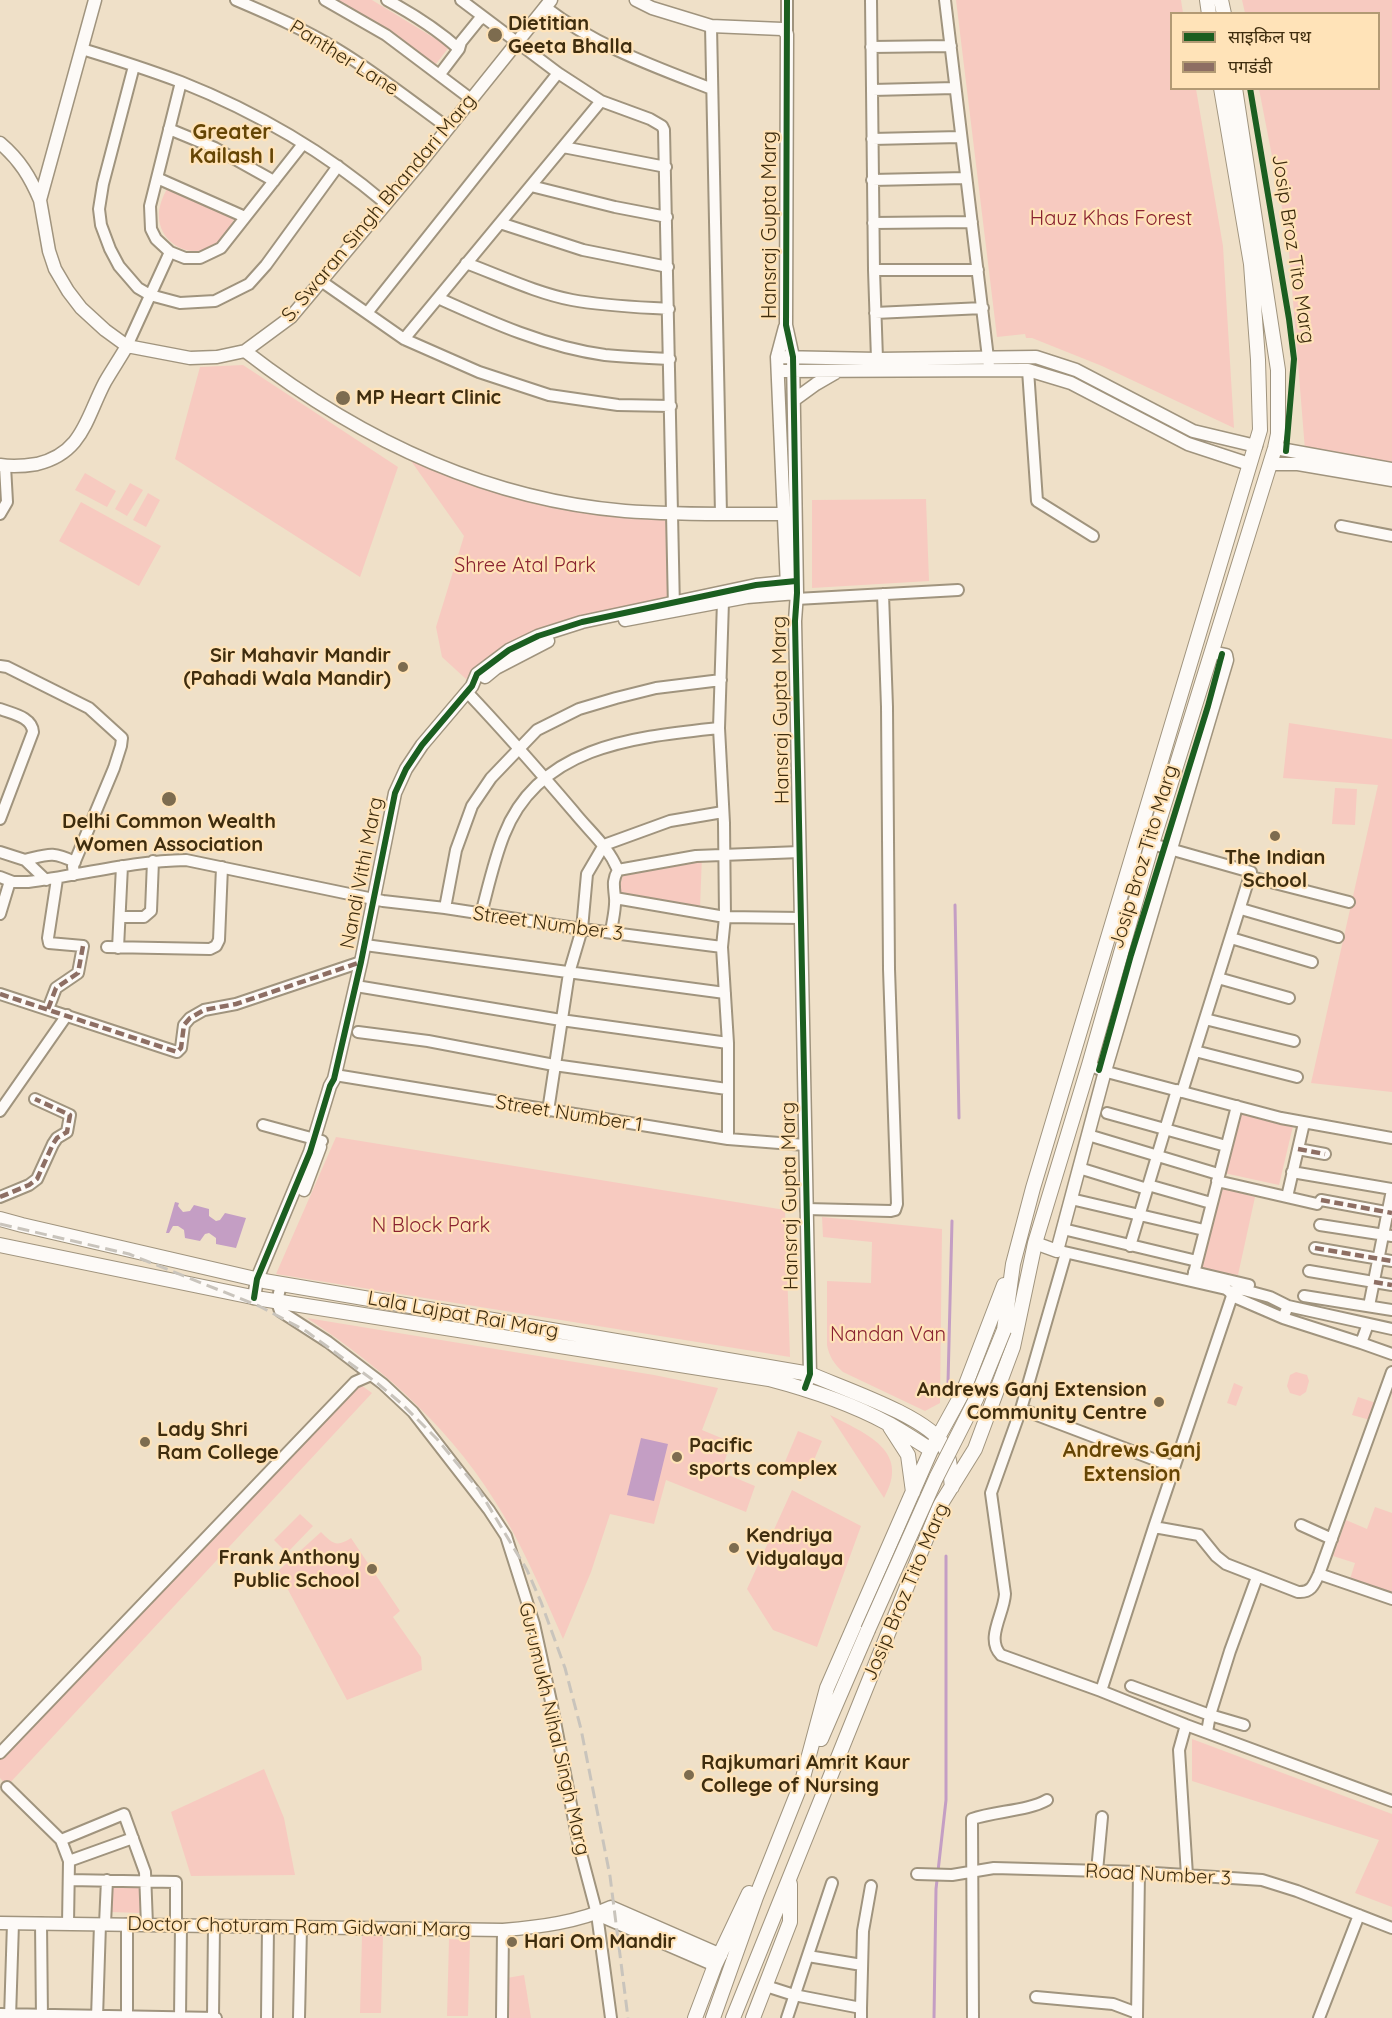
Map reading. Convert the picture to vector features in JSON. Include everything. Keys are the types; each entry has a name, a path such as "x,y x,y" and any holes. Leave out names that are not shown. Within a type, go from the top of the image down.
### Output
{"main road":[{"name":"Josip Broz Tito Marg","path":"767,1870 868,1630 936,1478 976,1399 1004,1330 1013,1264 1033,1188 1256,446 1260,430 1251,264 1221,90"},
{"name":"Josip Broz Tito Marg","path":"733,2018 939,1507 975,1449 1013,1347 1035,1243 1152,844 1275,448 1278,434 1278,370 1235,90"},
{"path":"1258,380 1262,371 1268,368 1274,370 1278,380"},
{"name":"Lala Lajpat Rai Marg","path":"0,1219 260,1280 810,1374 920,1423 938,1437"},
{"name":"Lala Lajpat Rai Marg","path":"0,1245 278,1302 769,1379 806,1388 887,1422 931,1450"},
{"path":"801,1785 827,1688 914,1494 931,1450 963,1392 1013,1264"},
{"path":"419,1324 421,1308"},
{"path":"444,1328 447,1312"},
{"path":"951,1414 984,1428"},
{"path":"920,1423 935,1423 951,1414"},
{"path":"887,1422 908,1455 914,1494"},
{"path":"938,1437 949,1457 952,1487"},
{"path":"713,2018 767,1870"},
{"path":"695,2018 718,1960 750,1892 767,1870"},
{"path":"753,2018 790,1922 790,1876"}],"street":[{"name":"S. Swaran Singh Bhandari Marg","path":"95,0 40,200 49,251 55,269 68,291 81,308 105,330 127,346 190,358 217,357 244,351 291,317 385,202 421,162 548,4"},
{"name":"Panther Lane","path":"236,0 279,18 338,50 447,127"},
{"path":"325,0 386,35 471,99"},
{"path":"387,0 414,15 459,49"},
{"path":"636,0 652,8 711,26 787,31 788,0"},
{"path":"871,0 872,180 877,359"},
{"path":"945,0 989,371"},
{"path":"463,1 558,73 601,101 650,119 662,126 666,167 674,608"},
{"path":"548,4 573,28 599,42 712,89"},
{"path":"440,74 459,49 460,42 483,17"},
{"path":"711,26 721,514"},
{"name":"Hansraj Gupta Marg","path":"787,31 786,325 793,357 793,590"},
{"path":"871,47 951,46"},
{"path":"82,49 181,82 246,111 338,166 385,202"},
{"path":"134,66 103,184 99,209 101,225 119,266 138,288 150,296 180,303 207,302 215,301 242,288 266,265 338,166"},
{"path":"367,313 558,73"},
{"path":"181,82 150,206 151,229 156,238 170,252 192,259 208,256 221,248 303,144"},
{"path":"872,90 955,88"},
{"path":"404,339 601,101"},
{"path":"170,129 215,148 274,181"},
{"path":"872,139 960,137"},
{"path":"0,143 20,162 30,177 40,200"},
{"path":"563,147 666,167"},
{"path":"157,178 245,217"},
{"path":"872,180 966,178"},
{"path":"531,186 615,207 667,217"},
{"path":"873,223 972,222"},
{"path":"500,223 583,250 668,267"},
{"path":"0,514 7,502 2,465 26,466 51,460 69,450 81,434 105,381 127,346 170,252"},
{"path":"466,264 570,300 609,306 669,309"},
{"path":"874,270 978,270"},
{"path":"321,281 404,339 479,372 549,395 618,405 671,406"},
{"path":"438,298 527,336 571,348 604,355 670,359"},
{"path":"875,313 983,308"},
{"name":"Hansraj Gupta Marg","path":"786,325 777,357 777,371 784,514 795,621 810,1374 806,1388"},
{"path":"244,351 336,415 411,455 485,483 589,507 672,514 784,514"},
{"path":"777,357 877,359 1036,357 1076,370 1193,431 1256,446"},
{"path":"1055,378 1059,364"},
{"path":"777,371 1028,370 1071,383 1188,444 1249,464"},
{"path":"1028,370 1037,501 1093,536"},
{"path":"794,400 839,371"},
{"path":"1275,448 1392,469"},
{"path":"1270,464 1298,464 1392,480"},
{"path":"1341,526 1392,536"},
{"name":"Nandi Vithi Marg","path":"674,608 756,585 793,590"},
{"path":"793,590 883,594 958,590"},
{"name":"Nandi Vithi Marg","path":"258,1298 260,1280 318,1140 356,986 395,793 406,769 422,745 469,689 477,674 495,659 538,636 582,622 793,590"},
{"path":"806,1209 891,1211 895,1210 897,1204 889,969 887,707 883,594"},
{"path":"723,601 719,728 724,854 722,947 728,1043 728,1139"},
{"path":"1212,652 1226,655 1227,660 1105,1071 1063,1229 1062,1252 1021,1409 991,1493 1005,1594 1005,1606 994,1641 995,1649 1001,1655 1392,1802"},
{"path":"0,666 8,667 89,708 122,738 114,768 75,862 74,875"},
{"path":"445,908 456,850 472,806 491,778 537,730 579,710 656,688 721,680"},
{"path":"469,689 604,845 618,870"},
{"path":"0,709 29,721 33,725 33,732 0,819"},
{"path":"481,914 504,835 525,798 545,777 592,750 645,736 719,728"},
{"path":"548,1111 569,973 582,929 586,874 604,845 670,821 723,812"},
{"path":"1130,1246 1165,1129 1195,1051 1251,877 1250,871 1152,844"},
{"path":"0,852 26,860 52,879 49,943 83,946 78,973 56,988 48,1009"},
{"path":"618,870 696,856 800,852"},
{"path":"26,860 57,854 75,862"},
{"name":"Street Number 3","path":"5,879 28,882 153,861 186,860 373,900 722,947"},
{"path":"120,917 144,917 151,910 153,861"},
{"path":"122,866 120,917 113,948 210,949 216,946 219,940 222,867"},
{"path":"611,933 615,898 612,890 613,879 618,870"},
{"path":"1251,877 1349,902"},
{"path":"0,914 5,879"},
{"path":"615,898 724,917 801,918"},
{"path":"1240,909 1338,937"},
{"path":"1231,938 1312,962"},
{"path":"365,945 724,993"},
{"path":"0,994 177,1053 181,1048 184,1025 190,1018 204,1010 236,1004 361,962"},
{"path":"1218,978 1289,998"},
{"path":"356,986 561,1020 728,1043"},
{"path":"0,1111 67,1015"},
{"path":"1205,1019 1294,1041"},
{"path":"358,1032 428,1041 554,1065 727,1089"},
{"path":"1195,1051 1297,1077"},
{"path":"1089,1065 1304,1123 1392,1138"},
{"name":"Street Number 1","path":"334,1077 728,1139 805,1145"},
{"path":"0,1197 29,1185 37,1179 53,1144 67,1132 70,1115 35,1099"},
{"path":"1194,1271 1237,1106"},
{"path":"1107,1113 1226,1146"},
{"path":"1287,1197 1304,1123"},
{"path":"263,1125 318,1140"},
{"path":"1088,1135 1218,1178 1287,1197 1390,1213"},
{"path":"1298,1149 1325,1154"},
{"path":"1079,1168 1211,1203"},
{"path":"1292,1172 1392,1189 1388,1235 1379,1259 1369,1306"},
{"path":"1071,1199 1204,1230"},
{"path":"1320,1225 1388,1235"},
{"path":"1063,1229 1130,1246 1194,1271 1231,1294 1283,1318 1392,1354"},
{"path":"1035,1243 1062,1252 1194,1271 1273,1291"},
{"path":"1315,1248 1392,1261"},
{"path":"1309,1271 1392,1285"},
{"path":"278,1302 281,1284"},
{"path":"1101,1691 1231,1294 1239,1289 1244,1290 1270,1297 1288,1306 1392,1329"},
{"path":"1304,1296 1392,1310"},
{"name":"Gurumukh Nihal Singh Marg","path":"278,1302 280,1311 328,1342 414,1412 489,1510 506,1536 534,1624 579,1846 597,1914"},
{"path":"1283,1318 1288,1306"},
{"path":"1361,1343 1368,1324"},
{"path":"1154,1527 1199,1535 1216,1556 1226,1564 1298,1592 1311,1589 1332,1539 1392,1372"},
{"path":"0,1753 355,1382 371,1375"},
{"path":"1021,1409 1174,1467"},
{"path":"1301,1525 1332,1539"},
{"path":"1318,1574 1392,1599"},
{"path":"1207,1732 1230,1651 1257,1577"},
{"path":"1131,1686 1244,1725"},
{"path":"1186,1725 1179,1750 1187,1875"},
{"path":"7,1787 61,1840 69,1861 68,1924"},
{"path":"973,2018 972,1819 1034,1806 1047,1800"},
{"path":"61,1840 124,1814 147,1881 147,1924"},
{"path":"1097,1871 1102,1817"},
{"path":"69,1861 133,1838"},
{"name":"Road Number 3","path":"917,1874 952,1875 994,1868 1139,1872 1262,1880 1392,1928"},
{"path":"1036,1997 1113,2004 1137,2015 1139,1872"},
{"path":"69,1880 176,1881 180,2018"},
{"path":"97,2017 102,1924 107,1881"},
{"path":"787,2018 832,1884"},
{"path":"766,1986 861,2013 863,1931 871,1886"},
{"path":"611,2018 597,1914 718,1960"},
{"name":"Doctor Choturam Ram Gidwani Marg","path":"6,1923 503,1930 560,1923 597,1914"},
{"path":"1319,2018 1359,1915"},
{"path":"6,1923 7,2015 180,2018 214,2018 214,1925"},
{"path":"41,1923 42,2016"},
{"path":"127,1924 127,2017"},
{"path":"267,2018 268,1926"},
{"path":"299,2018 301,1926"},
{"path":"502,2018 503,1930"},
{"path":"808,1956 862,1965"}],"green space":[{"path":"331,0 372,0 449,47 436,64"},
{"name":"Hauz Khas Forest","path":"956,0 1181,0 1183,12 1170,12 1170,90 1196,90 1223,246 1234,428 1102,366 1032,338 1026,338 1025,334 997,337"},
{"path":"1242,0 1392,0 1392,463 1305,450 1288,239 1259,90 1380,90 1380,12 1245,12"},
{"path":"168,187 234,219 221,240 210,248 191,251 173,244 166,237 161,228 159,214 161,202"},
{"path":"243,365 398,467 360,577 175,459 200,367"},
{"name":"Shree Atal Park","path":"409,458 524,499 668,517 671,601 494,654 466,679 442,657 436,627 464,536"},
{"path":"85,473 116,491 107,507 75,490"},
{"path":"130,483 143,490 127,516 115,509"},
{"path":"148,493 160,500 146,527 133,520"},
{"path":"926,499 929,581 812,588 812,500"},
{"path":"81,502 161,546 139,586 59,541"},
{"path":"1289,723 1392,739 1392,1092 1311,1083 1378,785 1283,778"},
{"path":"1335,788 1357,789 1355,825 1332,824"},
{"path":"702,855 700,908 621,896 619,889 623,875"},
{"path":"1240,1114 1293,1126 1279,1185 1224,1173"},
{"name":"N Block Park","path":"336,1137 785,1210 790,1357 276,1274"},
{"path":"1216,1186 1255,1197 1238,1275 1201,1269"},
{"name":"Nandan Van","path":"822,1217 942,1229 940,1403 925,1411 843,1372 832,1360 827,1345 827,1281 871,1283 872,1242 823,1237"},
{"path":"307,1318 654,1375 718,1388 702,1430 731,1442 721,1472 755,1486 746,1512 666,1480 654,1524 610,1514 591,1572 563,1639 504,1516 464,1457 417,1405 364,1359"},
{"path":"1296,1372 1307,1375 1309,1381 1306,1392 1300,1396 1290,1393 1287,1386 1290,1375"},
{"path":"1234,1383 1243,1387 1236,1406 1227,1403"},
{"path":"361,1385 372,1393 7,1786 0,1778 0,1760"},
{"path":"1358,1397 1376,1403 1370,1420 1352,1415"},
{"path":"830,1415 870,1437 888,1456 892,1467 891,1481 884,1498"},
{"path":"798,1431 822,1441 806,1479 782,1469"},
{"path":"792,1490 861,1526 817,1647 773,1630 747,1589"},
{"path":"1375,1507 1392,1513 1392,1594 1350,1579 1355,1563 1333,1556 1346,1520 1367,1529"},
{"path":"300,1514 313,1526 287,1553 274,1540"},
{"path":"321,1532 334,1543 342,1543 351,1538 400,1611 393,1617 421,1657 422,1670 347,1700 278,1571"},
{"path":"1192,1739 1392,1814 1392,1907 1355,1893 1379,1840 1192,1781"},
{"path":"264,1769 284,1818 295,1875 191,1876 171,1812"},
{"path":"111,1885 142,1886 141,1913 110,1912"},
{"path":"362,1936 383,1936 381,2013 360,2013"},
{"path":"449,1939 470,1940 468,2016 447,2016"},
{"path":"524,1975 531,2018 506,2018 507,1978"}],"shaded area":[{"path":"175,1202 179,1203 178,1206 183,1212 190,1211 194,1205 209,1209 209,1216 216,1221 220,1220 225,1213 246,1218 236,1248 216,1244 216,1238 209,1233 205,1234 200,1241 185,1238 184,1230 178,1226 173,1226 169,1233 166,1233"},
{"path":"641,1438 668,1444 654,1501 627,1495"}],"waterway":[{"path":"955,905 959,1118"},
{"path":"948,1383 952,1221"},
{"path":"934,2018 936,1889 946,1800 946,1556"}],"railway":[{"path":"0,1224 129,1254 259,1306 306,1331 402,1404 437,1439 479,1490 527,1570 565,1668 581,1729 610,1876 628,2018"}],"marked path":[{"path":"48,1009 56,988 78,973 83,946"},
{"path":"0,994 177,1052 181,1048 184,1025 190,1018 204,1010 236,1004 361,962"},
{"path":"0,1197 29,1185 37,1179 53,1144 57,1138 67,1132 70,1115 35,1099"},
{"path":"1298,1149 1325,1154"},
{"path":"1321,1200 1392,1213"},
{"path":"1315,1248 1392,1261"},
{"path":"1374,1282 1392,1285"}],"cycle path":[{"path":"787,0 786,325 793,357 797,593 795,621 810,1374 805,1388"},
{"path":"1250,90 1294,359 1286,451"},
{"path":"254,1298 257,1279 310,1152 334,1079 361,962 395,793 406,769 422,745 472,686 477,674 509,650 538,636 582,622 756,585 796,581"},
{"path":"1099,1070 1131,955 1222,654"}],"place":[{"name":"Dietitian Geeta Bhalla","path":"495,35"},
{"name":"MP Heart Clinic","path":"343,398"},
{"name":"Sir Mahavir Mandir (Pahadi Wala Mandir)","path":"403,667"},
{"name":"Delhi Common Wealth Women Association","path":"169,799"},
{"name":"The Indian School","path":"1275,836"},
{"name":"Andrews Ganj Extension Community Centre","path":"1159,1402"},
{"name":"Lady Shri Ram College","path":"145,1442"},
{"name":"Pacific sports complex","path":"677,1457"},
{"name":"Kendriya Vidyalaya","path":"734,1548"},
{"name":"Frank Anthony Public School","path":"372,1569"},
{"name":"Rajkumari Amrit Kaur College of Nursing","path":"689,1775"},
{"name":"Hari Om Mandir","path":"512,1942"}],"district":[{"name":"Greater Kailash I","path":"232,145"},
{"name":"Andrews Ganj Extension","path":"1132,1463"}]}
